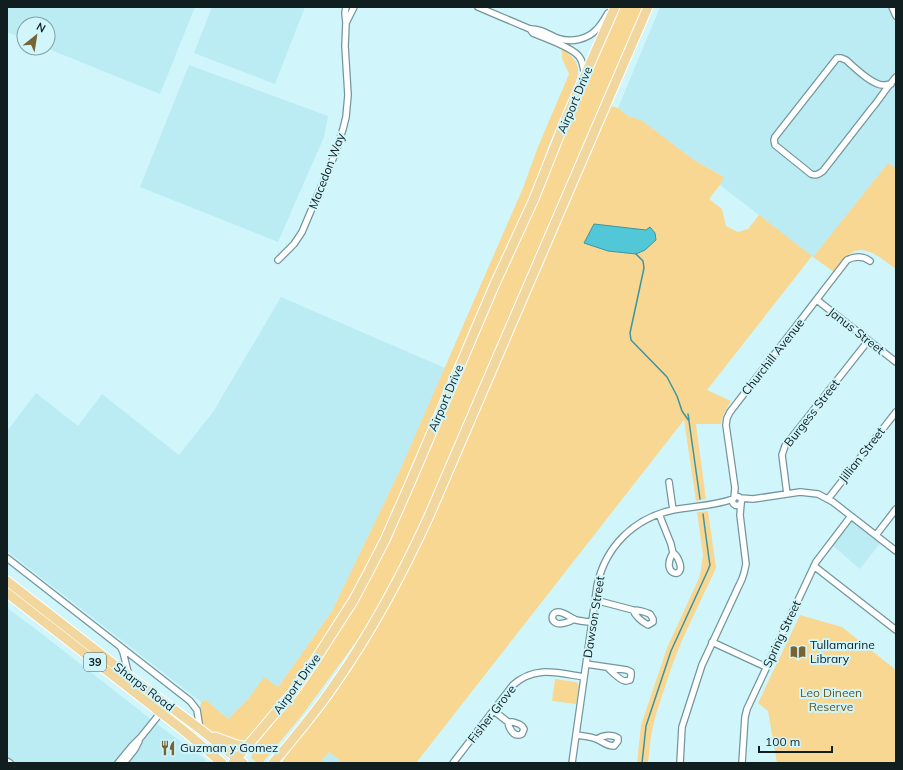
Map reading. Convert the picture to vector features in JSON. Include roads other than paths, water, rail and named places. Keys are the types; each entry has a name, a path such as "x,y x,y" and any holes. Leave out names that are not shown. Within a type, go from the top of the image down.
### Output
{"main road":[{"path":"273,763 324,700 358,650 394,588 413,550 648,7"},
{"name":"Airport Drive","path":"238,761 247,747 293,692 308,670 353,601 385,540 494,286 534,199 549,159 614,10"},
{"name":"Sharps Road","path":"7,581 129,676 203,731 238,761"},
{"name":"Sharps Road","path":"7,593 191,736 219,762"},
{"path":"203,731 237,745 247,747"},
{"path":"280,763 286,747"}],"street":[{"name":"Macedon Way","path":"278,260 294,244 302,232 335,154 343,129 346,117 348,95 345,46 346,7"},
{"name":"Macedon Way","path":"346,23 354,7"},
{"path":"478,7 530,29 535,29 563,40 585,38 593,33 608,13 614,10"},
{"path":"892,7 896,16"},
{"path":"530,29 533,33 570,49 577,54 582,61 585,76"},
{"path":"891,84 880,85 872,81 846,60 837,58 775,137 775,145 811,174 820,174 872,108 876,105 880,97 891,84 896,77"},
{"path":"872,81 878,89 880,97"},
{"name":"Churchill Avenue","path":"680,763 682,727 702,665 746,568 740,515 726,425 728,416 847,260 852,257 864,257 870,261"},
{"name":"Janus Street","path":"817,300 896,362"},
{"name":"Burgess Street","path":"787,494 782,455 785,446 868,341"},
{"name":"Jillian Street","path":"828,498 896,412"},
{"path":"669,482 673,510"},
{"name":"Dawson Street","path":"572,763 598,582 608,556 617,543 632,529 648,518 673,510 800,492 812,493 828,498 896,551"},
{"path":"876,535 896,509"},
{"path":"659,514 674,553"},
{"name":"Spring Street","path":"742,763 745,713 818,558 852,516"},
{"path":"7,558 184,696 194,705 197,710 203,731"},
{"path":"814,566 896,630"},
{"path":"595,600 633,610"},
{"path":"574,619 592,622"},
{"path":"712,642 766,667"},
{"path":"120,646 129,676"},
{"path":"586,664 608,668"},
{"name":"Fisher Grove","path":"453,763 513,685 519,680 533,673 546,672 584,677"},
{"path":"118,763 167,704"},
{"path":"494,711 508,722"},
{"path":"576,735 597,739"},
{"path":"124,763 135,749 141,737"},
{"path":"7,760 10,763"}],"water":[{"path":"594,224 646,230 650,227 655,233 656,240 645,250 636,254 608,251 584,243"}],"waterway":[{"path":"636,254 643,261 644,268 630,333 631,340 667,377 677,396 682,411 689,421 700,499"},
{"path":"688,414 689,420"},
{"path":"642,763 646,726 671,651 710,565 703,514"}],"place":[{"name":"Tullamarine Library","path":"798,652"},
{"name":"Guzman y Gomez","path":"168,748"}],"park label":[{"name":"Leo Dineen Reserve","path":"831,700"}]}
